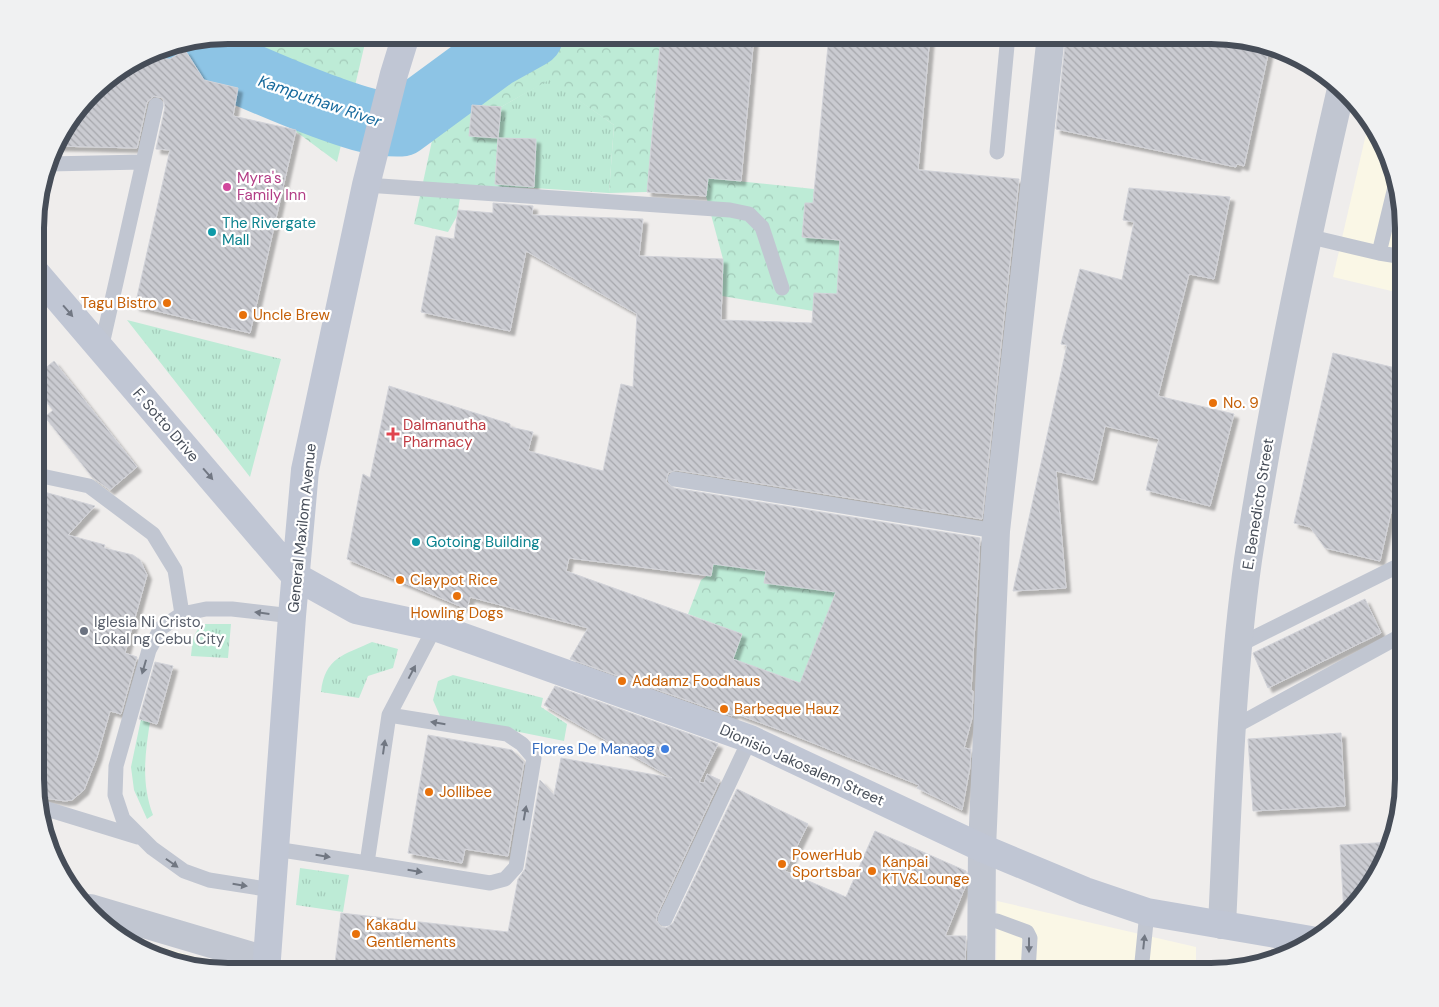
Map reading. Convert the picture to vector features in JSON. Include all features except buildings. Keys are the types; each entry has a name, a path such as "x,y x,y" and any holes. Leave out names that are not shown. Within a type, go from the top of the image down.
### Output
{"street":[{"name":"General Maxilom Avenue","path":"266,963 295,576 305,470 366,185 403,44"},
{"path":"981,963 982,848 996,531 1050,44"},
{"name":"E. Benedicto Street","path":"1222,925 1232,728 1248,561 1275,401 1307,236 1339,96"},
{"name":"F. Sotto Drive","path":"44,286 101,349 295,576"},
{"name":"Dionisio Jakosalem Street","path":"295,576 356,610 435,627 750,739 982,848 1085,891 1147,912 1303,939"},
{"path":"100,911 257,963"}],"lane":[{"path":"997,152 1007,44"},
{"path":"101,349 156,105"},
{"path":"56,164 143,162"},
{"path":"366,185 730,210 749,214 762,228 782,288"},
{"path":"1379,254 1393,196"},
{"path":"1307,236 1379,254 1395,256"},
{"path":"44,476 89,486 154,534 175,570 182,614"},
{"path":"675,479 996,531"},
{"path":"1239,645 1395,567"},
{"path":"272,890 209,880 184,871 139,838 123,819 115,795 116,766 149,650 161,628 182,614 206,609 232,608 292,616"},
{"path":"367,863 389,715 435,627"},
{"path":"1232,728 1395,639"},
{"path":"275,849 490,882 505,879 516,867 534,758 522,744 507,734 389,715"},
{"path":"665,919 750,739"},
{"path":"46,809 139,838"},
{"path":"1142,963 1147,912"},
{"path":"981,920 997,921 1027,932 1030,938 1029,963"}],"shaded area":[{"path":"1367,130 1381,157 1392,192 1395,216 1395,292 1333,277"},
{"path":"997,901 1196,947 1196,963 996,963"},
{"path":"141,941 211,961 211,963 204,962 180,957"}],"green space":[{"path":"216,44 365,44 337,162 184,49"},
{"path":"460,44 660,44 647,192 609,193 614,125 549,80 501,107 472,105 469,136 498,138 495,178 534,180 534,188 462,186 457,216 448,232 414,224 444,85"},
{"path":"549,79 614,125 609,193 534,188 536,139 498,138 501,107"},
{"path":"708,178 814,189 813,203 805,203 802,237 911,247 813,311 722,296 723,259 706,196"},
{"path":"127,320 281,359 250,477"},
{"path":"713,564 766,571 764,582 862,591 801,683 733,659 742,634 688,614 701,580 711,573"},
{"path":"205,624 231,624 228,658 191,656 195,634"},
{"path":"372,642 398,649 393,668 368,676 359,698 321,692 323,680 332,664 345,654"},
{"path":"453,675 543,698 541,707 567,724 564,741 440,716 433,700 438,681"},
{"path":"141,719 150,722 145,780 153,815 147,819 134,790 131,767"},
{"path":"300,868 349,875 343,912 296,905"}],"waterway":[{"name":"Kamputhaw River","path":"187,48 323,106 371,121 401,124 495,55 515,44"}],"place":[{"name":"Myra's Family Inn","path":"227,187"},
{"name":"The Rivergate Mall","path":"212,232"},
{"name":"Tagu Bistro","path":"167,303"},
{"name":"Uncle Brew","path":"243,315"},
{"name":"No. 9","path":"1213,403"},
{"name":"Dalmanutha Pharmacy","path":"393,434"},
{"name":"Gotoing Building","path":"416,542"},
{"name":"Claypot Rice","path":"400,580"},
{"name":"Howling Dogs","path":"457,596"},
{"name":"Iglesia Ni Cristo, Lokal ng Cebu City","path":"84,631"},
{"name":"Addamz Foodhaus","path":"622,681"},
{"name":"Barbeque Hauz","path":"724,709"},
{"name":"Flores De Manaog","path":"665,749"},
{"name":"Jollibee","path":"429,792"},
{"name":"PowerHub Sportsbar","path":"782,864"},
{"name":"Kanpai KTV&Lounge","path":"872,871"},
{"name":"Kakadu Gentlements","path":"356,934"}]}
